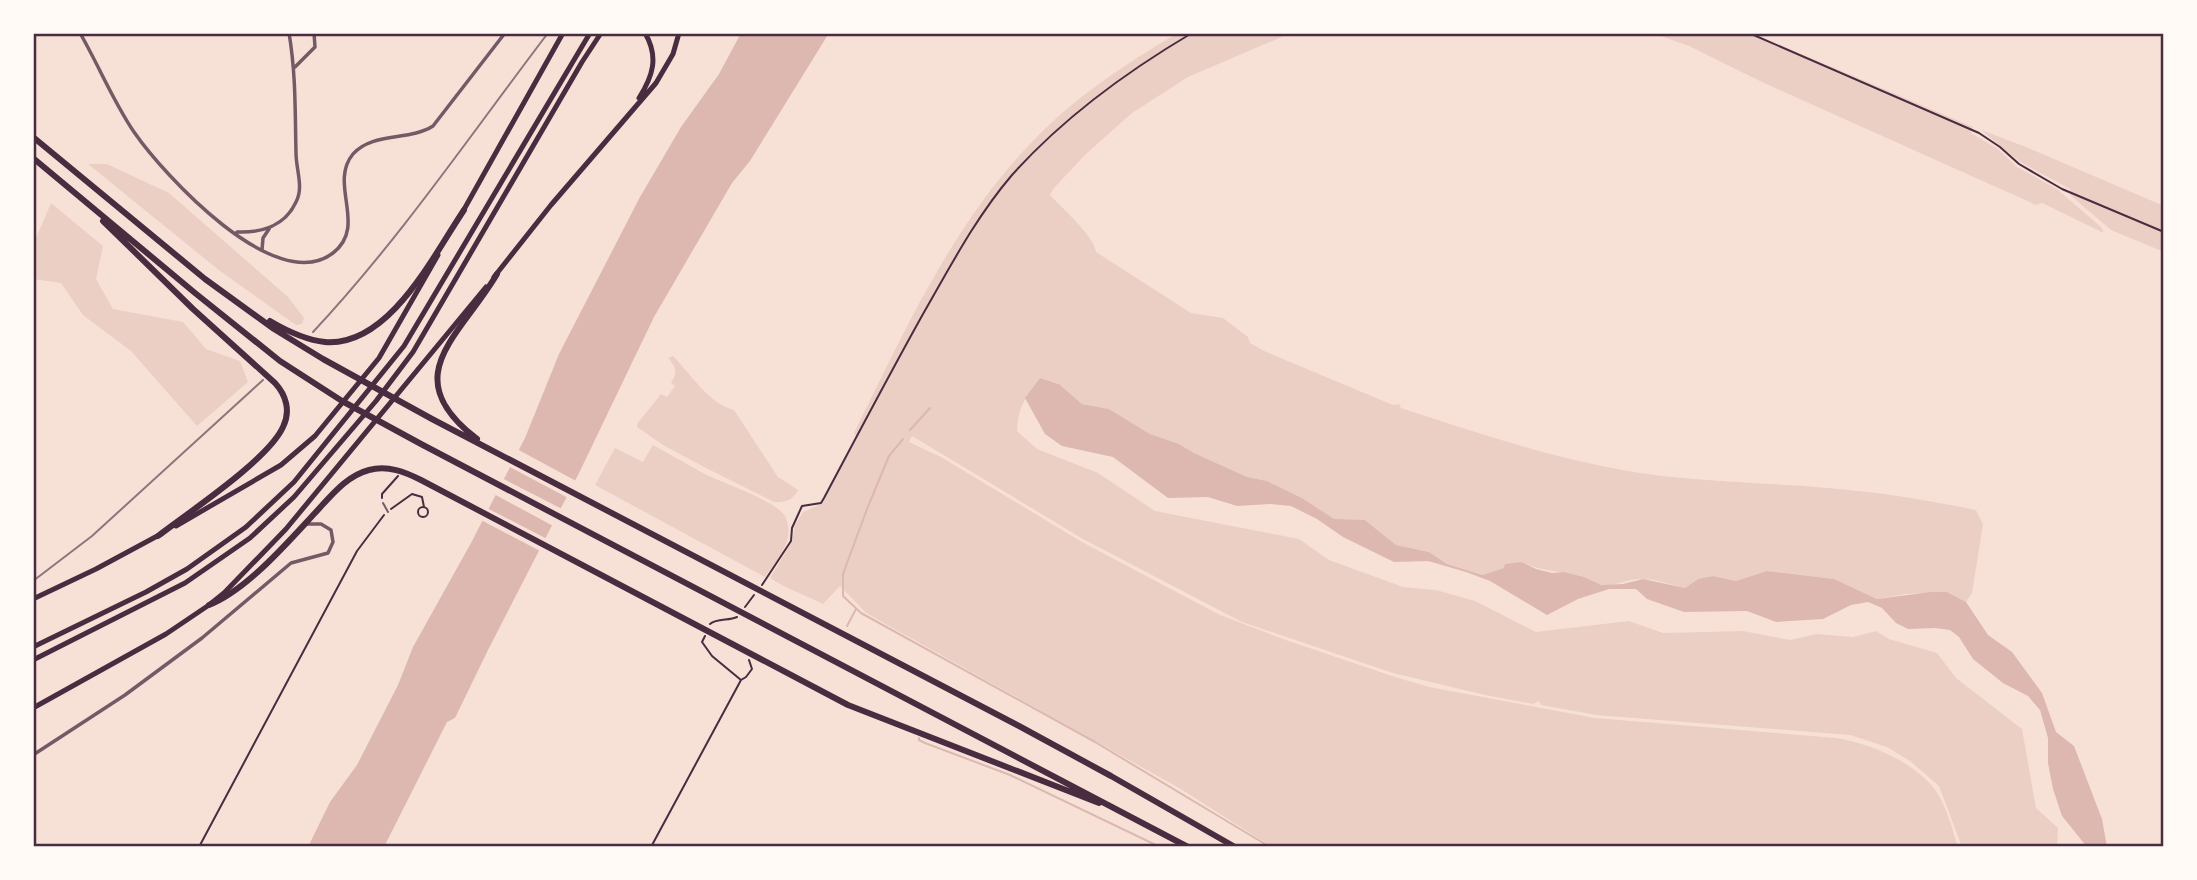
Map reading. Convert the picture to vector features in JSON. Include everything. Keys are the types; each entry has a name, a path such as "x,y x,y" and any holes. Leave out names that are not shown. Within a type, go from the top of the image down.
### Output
{"highway":[{"path":"33,137 170,252 236,302 346,373 1111,776 1235,847"},
{"path":"33,158 250,338 329,393 421,444 1188,847"},
{"path":"72,190 192,309 275,383 287,404 283,428 265,450 158,536"},
{"path":"236,302 276,325 308,339 332,342 356,337 377,326 396,308 414,286 464,210"},
{"path":"497,274 443,355 437,378 442,402 467,431 499,454"},
{"path":"209,605 261,568 338,489 357,474 384,468 410,474 744,653 877,718 1124,813"}],"main road":[{"path":"33,599 158,536 281,465 310,441 355,389 386,347 566,33"},
{"path":"33,648 195,565 246,527 294,482 404,346 590,33"},
{"path":"33,660 161,597 209,568 258,531 309,481 413,352 601,33"},
{"path":"632,110 653,68 653,50 645,33"},
{"path":"35,706 166,634 209,605 247,572 286,529 551,205 663,74 679,33"}],"street":[{"path":"80,33 115,100 144,145 193,201 262,250 282,259 303,262 320,260 334,252 344,241 349,226 345,175 353,155 367,145 430,127 505,33"},
{"path":"262,250 263,238 270,228 293,208 300,191 296,157 295,67 289,33"},
{"path":"295,67 315,47 314,33"},
{"path":"235,232 270,228"},
{"path":"33,755 125,695 213,629 291,563 328,553 333,542 331,530 318,523 305,524"}],"lane":[{"path":"383,503 388,512"}],"path":[{"path":"792,528 802,506 821,503 963,244 1011,177 1051,135 1101,94 1154,55 1192,33"},
{"path":"1749,33 1979,134 2000,147 2019,164 2062,189 2164,232"},
{"path":"383,503 382,494 392,480 401,475"},
{"path":"199,847 357,551 378,522 410,494 422,497 424,507"},
{"path":"651,847 741,680 753,666 744,653"}],"shaded area":[{"path":"741,33 829,33 750,161 732,183 654,317 580,471 455,718 447,722 384,847 308,847 330,802 357,765 398,685 413,647 525,438 559,354 640,197 681,127 719,74"},
{"path":"1178,33 1291,33 1188,77 1132,113 1086,154 1054,188 1050,195 1090,238 1096,252 1191,313 1223,318 1248,337 1250,343 1264,351 1393,405 1399,404 1401,408 1510,443 1566,458 1647,474 1865,492 1976,510 1983,524 1972,593 1966,602 1947,592 1877,599 1833,579 1767,571 1736,581 1713,576 1698,579 1685,588 1642,579 1602,585 1580,576 1536,568 1522,562 1484,575 1447,564 1429,552 1396,545 1365,520 1334,520 1302,498 1267,481 1247,477 1179,444 1150,434 1109,409 1082,404 1058,383 1040,378 1024,402 1017,431 1037,449 1098,473 1155,511 1299,539 1329,560 1403,587 1436,590 1475,601 1536,632 1629,621 1663,633 1743,631 1790,640 1817,634 1853,637 1876,631 1889,639 1937,653 1956,678 2022,729 2036,808 2058,828 2057,847 1962,847 1939,786 1910,761 1887,747 1850,735 1596,715 1541,705 1539,701 1533,704 1393,673 1242,622 1083,539 912,436 909,442 941,457 1082,542 1220,615 1392,676 1429,687 1595,718 1836,738 1877,749 1916,771 1936,791 1958,847 1272,847 1179,788 866,613 840,586 823,604 770,578 792,542 795,525 803,512 821,504 857,438 854,433 911,319 976,209 1030,144 1063,112 1119,70"},
{"path":"1652,33 1752,33 1973,127 1971,133 1998,149 2017,167 2057,189 2101,227 2104,233 2042,203 2036,205 1764,83 1689,46"},
{"path":"1981,130 2164,206 2164,252 2111,230 2070,195 2070,189 2020,162"},
{"path":"88,164 107,164 169,193 288,297 304,318 302,324 296,325 220,271"},
{"path":"51,203 103,246 96,279 113,309 183,322 206,349 240,361 248,382 197,426 131,351 83,315 61,283 33,279 33,245"},
{"path":"673,356 708,395 734,410 778,477 798,490 791,499 774,502 663,445 637,427 661,394 667,397 675,386 671,383 675,370 668,358"},
{"path":"1040,378 1059,384 1082,404 1109,409 1150,434 1179,444 1247,477 1267,481 1302,498 1334,519 1365,520 1396,545 1429,552 1447,564 1483,575 1504,568 1505,564 1522,562 1552,573 1564,572 1584,577 1601,585 1623,584 1643,579 1685,588 1698,579 1713,576 1736,581 1767,571 1834,579 1877,599 1947,592 1966,602 1988,635 2012,652 2042,693 2056,732 2074,746 2102,819 2107,847 2087,847 2062,816 2053,789 2048,763 2048,738 2040,710 2028,696 2003,683 1973,659 1959,637 1950,630 1908,629 1896,623 1882,608 1868,602 1851,605 1823,619 1776,622 1747,611 1684,612 1647,599 1636,589 1609,589 1578,599 1547,615 1490,581 1466,572 1428,561 1394,562 1343,537 1317,519 1291,506 1237,506 1208,497 1168,498 1113,457 1062,446 1045,434 1025,398"},
{"path":"653,445 701,472 761,499 781,512 786,518 788,535 779,557 765,577 595,485 615,448 643,462"}],"pier":[{"path":"515,448 578,482 570,499 506,465"},
{"path":"500,477 564,510 555,527 492,493"},
{"path":"485,507 549,540 542,552 479,519"}],"waterway":[{"path":"910,430 930,408"},
{"path":"903,439 889,456 867,509 843,574 843,596 861,613 1095,742 1270,847"},
{"path":"847,626 856,609"},
{"path":"919,738 925,743 1010,775 1160,847"}],"railway":[{"path":"313,332 376,260 548,33"},
{"path":"33,581 92,536 263,380"}]}
